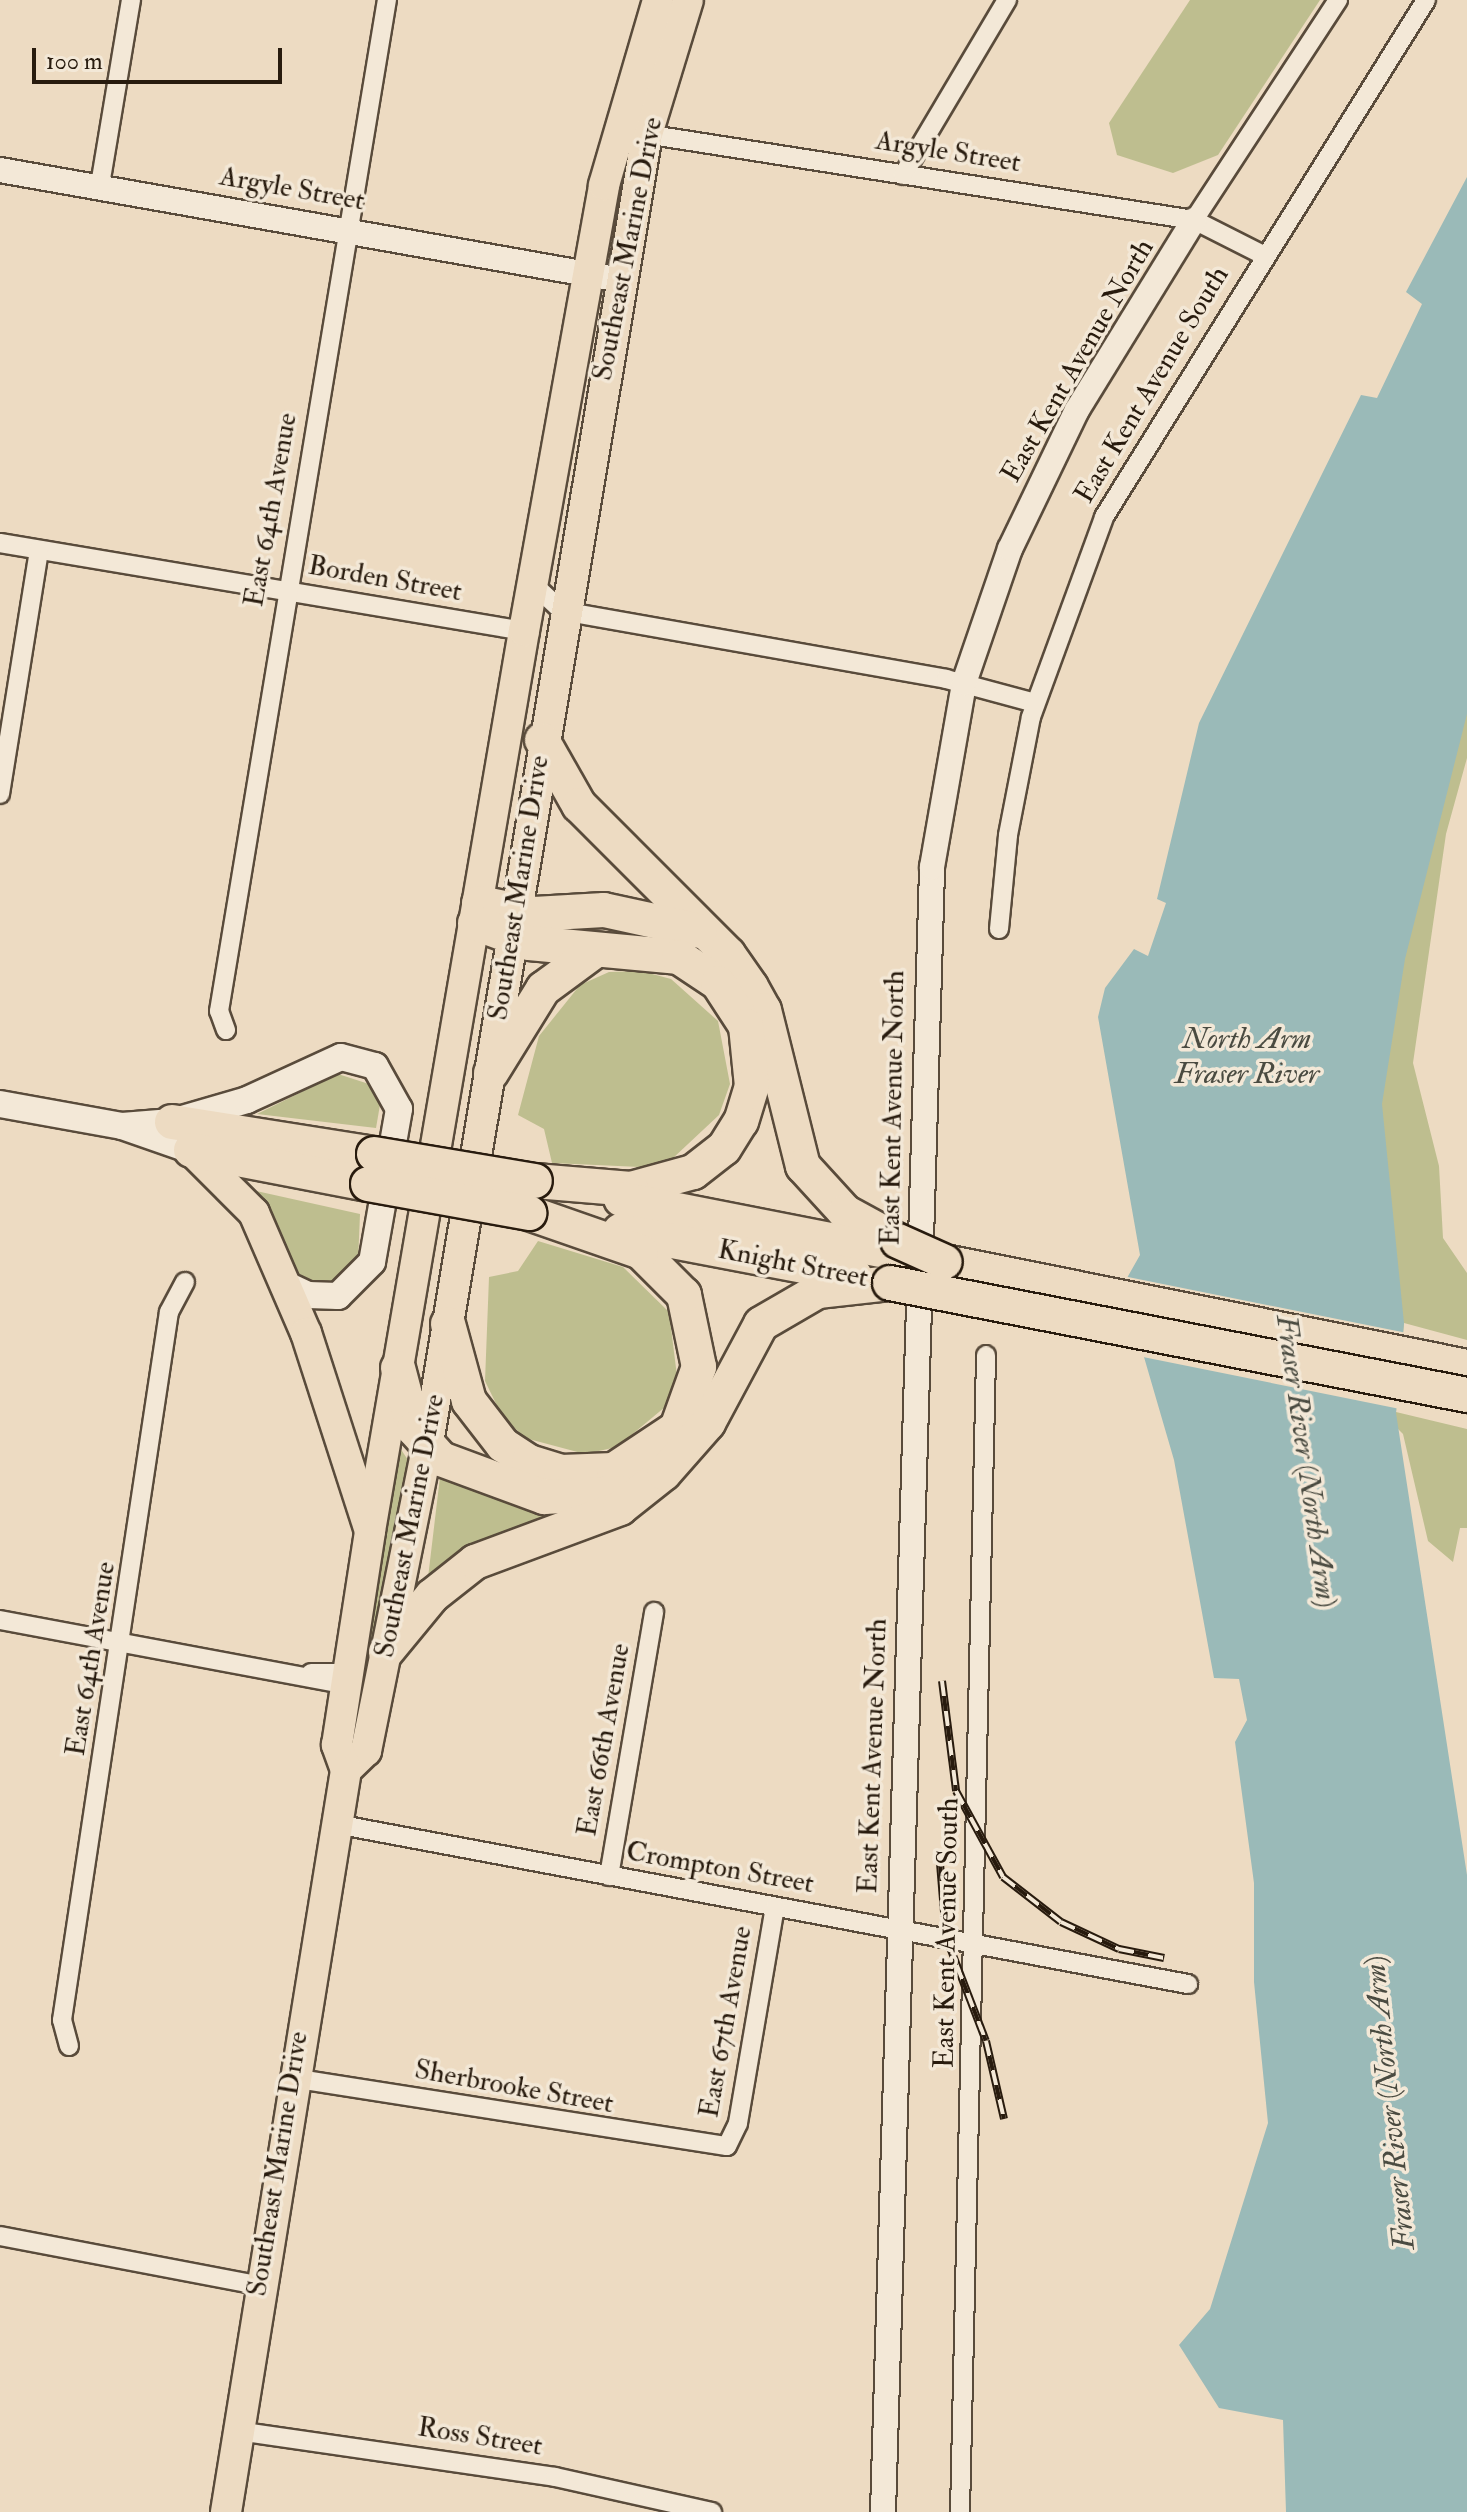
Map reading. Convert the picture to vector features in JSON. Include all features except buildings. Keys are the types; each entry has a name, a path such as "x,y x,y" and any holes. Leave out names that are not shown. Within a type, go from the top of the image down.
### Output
{"highway":[{"path":"542,740 573,798 700,931 728,954 764,1010 803,1166 894,1259"},
{"path":"510,924 604,910 700,931"},
{"path":"477,913 592,953 647,949 702,969 746,1026 752,1086 724,1148 693,1172 631,1189 532,1197"},
{"path":"491,1073 543,989 592,953"},
{"name":"Knight Street","path":"172,1122 371,1169 894,1259 1467,1395"},
{"name":"Knight Street","path":"191,1150 371,1169"},
{"path":"448,1324 469,1401 503,1445 529,1462 561,1472 614,1470 677,1428 699,1367 684,1295 641,1252 532,1197"},
{"path":"386,1652 432,1596 475,1562 620,1508 638,1489 664,1473 708,1423 761,1324 818,1291 894,1259 945,1262 1467,1367"},
{"path":"398,1368 414,1429 427,1449 531,1495 585,1498 638,1489"}],"main road":[{"name":"Southeast Marine Drive","path":"226,2512 257,2285 346,1770 337,1745 370,1531 532,583 586,273 617,129 658,0"},
{"name":"Southeast Marine Drive","path":"346,1770 366,1751 427,1449 491,1073 510,924 562,611 647,134 688,0"},
{"path":"172,1122 247,1100 341,1057 375,1066 391,1083 399,1109 366,1275 352,1289 322,1298 287,1285"},
{"name":"Knight Street","path":"0,1104 122,1126 191,1150"},
{"name":"Knight Street","path":"122,1126 172,1122"},
{"path":"191,1150 254,1213 287,1285 370,1531"}],"street":[{"path":"100,185 131,0"},
{"name":"East 64th Avenue","path":"226,1030 219,1011 286,591 387,0"},
{"path":"903,175 1007,0"},
{"name":"East Kent Avenue North","path":"883,2512 927,933 964,683 1041,478 1194,220 1338,0"},
{"name":"East Kent Avenue South","path":"999,929 1008,835 1035,703 1127,469 1426,0"},
{"name":"Argyle Street","path":"617,129 1194,220 1263,255"},
{"name":"Argyle Street","path":"0,170 347,228 621,280"},
{"name":"Borden Street","path":"0,543 524,631"},
{"path":"0,794 39,550"},
{"path":"532,583 562,611 964,683 1035,703"},
{"name":"East 64th Avenue","path":"69,2046 62,2020 122,1642 169,1312 185,1282"},
{"name":"East Kent Avenue South","path":"960,2512 976,1947 986,1355"},
{"name":"East 66th Avenue","path":"609,1876 654,1612"},
{"path":"0,1620 347,1679"},
{"name":"Crompton Street","path":"336,1824 775,1907 897,1925 976,1947 1188,1984"},
{"name":"East 67th Avenue","path":"727,2146 738,2123 775,1907"},
{"name":"Sherbrooke Street","path":"292,2078 727,2146"},
{"path":"0,2236 257,2285"},
{"name":"Ross Street","path":"237,2431 555,2477 712,2512"}],"green space":[{"path":"1190,0 1320,0 1218,155 1173,173 1117,155 1109,123"},
{"path":"1467,664 1467,758 1446,834 1413,1063 1439,1166 1443,1238 1467,1273 1467,1340 1404,1323 1396,1412 1467,1429 1467,1528 1460,1528 1453,1562 1428,1541 1403,1434 1380,1411 1357,1166"},
{"path":"641,971 671,979 718,1021 730,1084 719,1115 672,1159 640,1167 552,1163 544,1129 518,1115 539,1036 580,985 609,972"},
{"path":"338,1074 372,1085 381,1099 376,1128 257,1114"},
{"path":"252,1190 360,1214 358,1262 337,1283 310,1285 294,1273"},
{"path":"538,1241 623,1267 669,1312 677,1376 665,1407 617,1447 585,1454 525,1438 502,1416 485,1381 489,1277 518,1271"},
{"path":"400,1448 410,1463 371,1659 365,1658"},
{"path":"440,1477 518,1508 564,1514 427,1586"}],"water":[{"name":"North Arm Fraser River","path":"1467,177 1467,714 1405,959 1382,1104 1404,1323 1396,1413 1467,1875 1467,2512 1286,2512 1283,2420 1219,2408 1179,2345 1210,2309 1268,2123 1254,1982 1254,1883 1235,1742 1247,1720 1239,1679 1214,1678 1174,1460 1123,1285 1140,1255 1098,1017 1105,988 1134,949 1148,956 1166,903 1157,899 1199,723 1361,395 1377,398 1422,304 1406,292"}],"pier":[{"path":"1123,1276 1407,1333 1400,1409 1143,1357"}],"railway":[{"path":"942,1681 956,1791 1003,1877 1061,1922 1119,1949 1164,1958"},
{"path":"939,1851 946,1937 986,2041 1004,2119"}],"water label":[{"name":"Fraser River (North Arm)","path":"1306,1461"},
{"name":"Fraser River (North Arm)","path":"1390,2103"}]}
